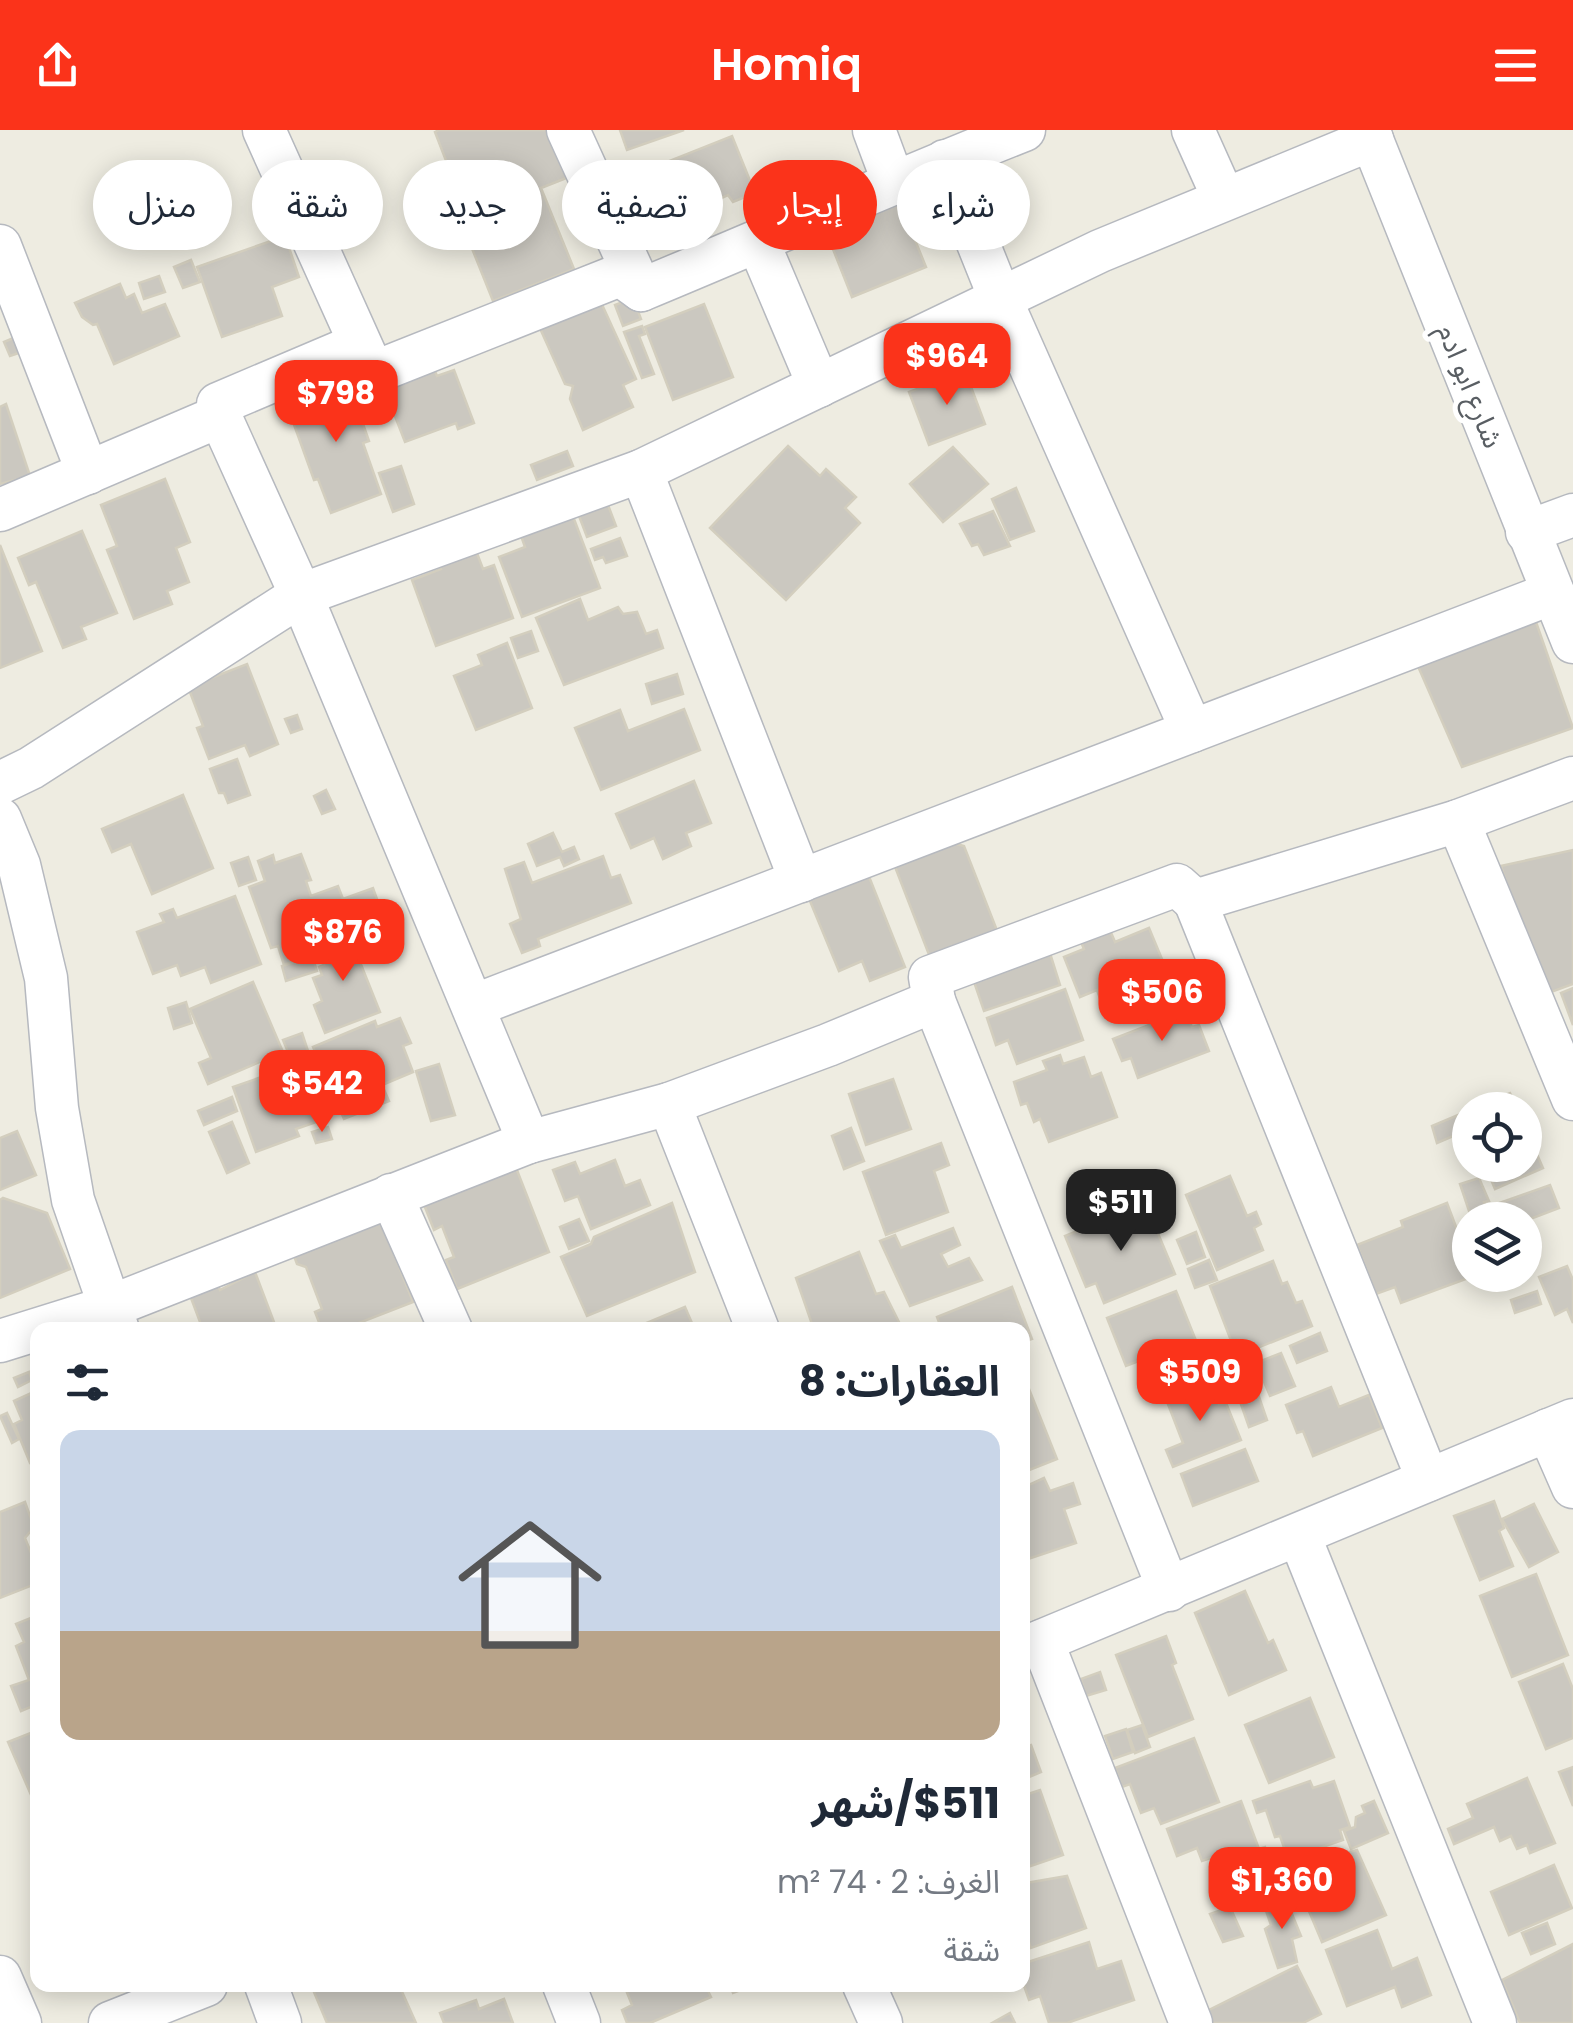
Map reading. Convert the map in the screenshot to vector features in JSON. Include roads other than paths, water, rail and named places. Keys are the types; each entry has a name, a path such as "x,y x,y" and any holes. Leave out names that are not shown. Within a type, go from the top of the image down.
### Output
{"street":[{"path":"264,130 373,373"},
{"path":"568,130 641,290"},
{"path":"874,130 894,181"},
{"path":"948,160 1024,130"},
{"path":"1194,130 1224,199"},
{"path":"0,783 31,768 301,595 641,471 1000,298 1370,134"},
{"name":"شارع ابو ادم","path":"1370,134 1573,642"},
{"path":"877,189 897,180"},
{"path":"0,246 88,473"},
{"path":"641,290 743,248"},
{"path":"761,250 819,386"},
{"path":"981,250 1192,732"},
{"path":"373,373 620,275 641,290"},
{"path":"373,373 350,348 218,404 220,416 301,595 529,1142"},
{"path":"0,510 220,416"},
{"path":"641,471 801,881"},
{"path":"1527,532 1573,515"},
{"path":"473,1006 1553,593"},
{"path":"1195,902 1458,820 1573,778"},
{"path":"0,820 19,865 46,978 57,1108 72,1200 114,1319 390,1196 529,1142 669,1104 934,1002"},
{"path":"1458,820 1573,1099"},
{"path":"1169,1590 934,1002 930,977 1177,885 1195,902 1428,1480"},
{"path":"669,1104 755,1322"},
{"path":"390,1196 447,1322"},
{"path":"0,1341 30,1335"},
{"path":"1190,2023 1032,1645 1561,1425 1573,1487"},
{"path":"1299,1536 1495,2023"},
{"path":"0,1977 20,2023"},
{"path":"110,2023 188,1992"},
{"path":"269,1992 280,2023"},
{"path":"567,1992 579,2023"}]}
